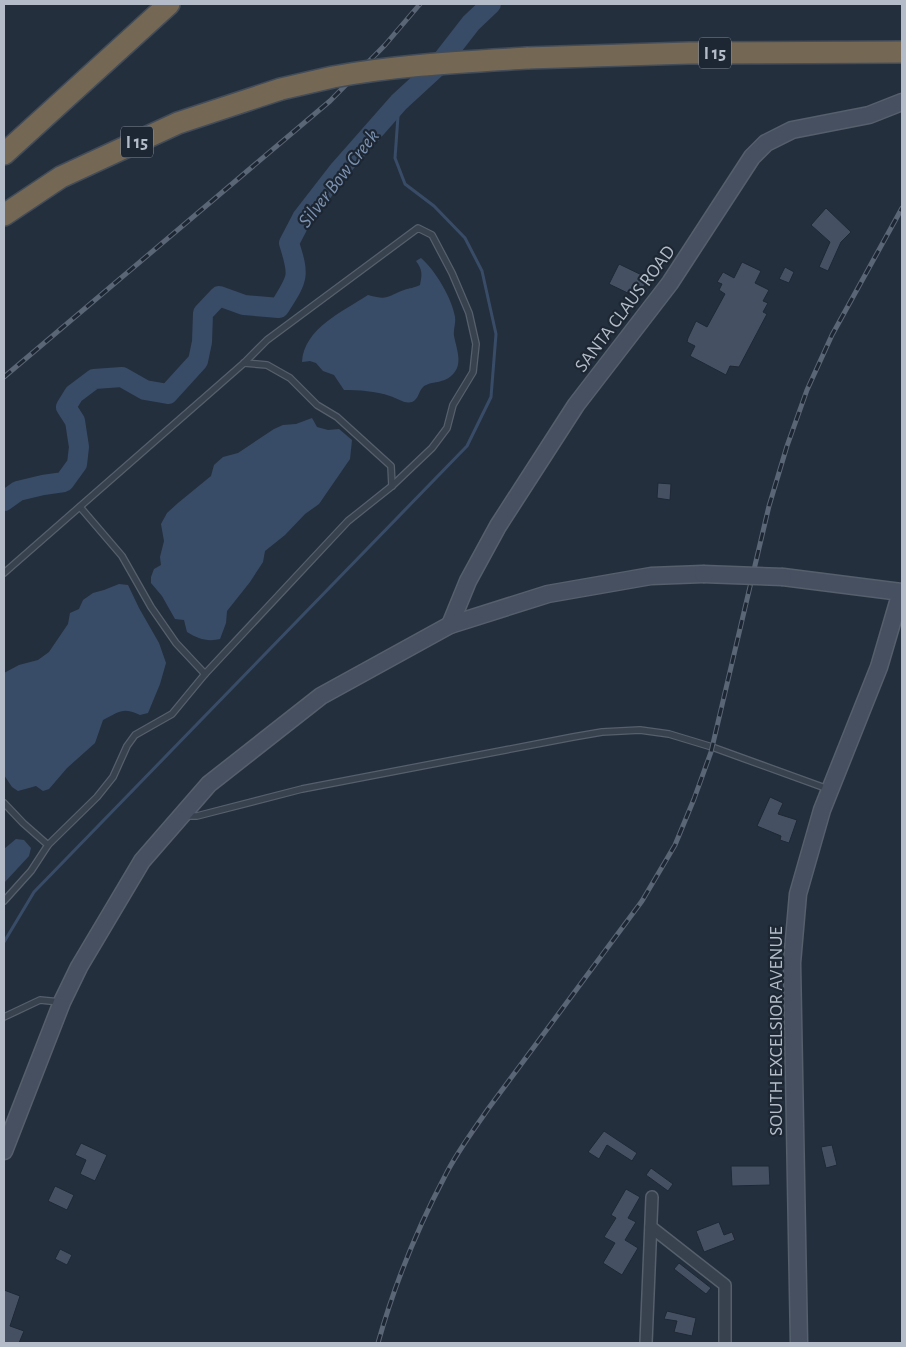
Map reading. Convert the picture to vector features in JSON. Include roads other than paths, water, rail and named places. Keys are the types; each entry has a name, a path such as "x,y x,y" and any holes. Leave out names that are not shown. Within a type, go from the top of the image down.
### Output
{"highway":[{"path":"4,154 169,4"},
{"name":"I 15","path":"4,215 61,177 178,123 281,89 333,77 390,68 527,58 689,53 902,52"}],"street":[{"name":"SANTA CLAUS ROAD","path":"450,625 468,580 498,526 576,405 670,283 752,157 766,143 792,130 869,115 902,102"},
{"path":"4,1151 62,1002 79,967 142,861 209,784 321,696 450,625 548,594 651,576 703,574 783,577 901,590"},
{"name":"SOUTH EXCELSIOR AVENUE","path":"799,1343 792,963 798,894 822,810 879,667 901,590"},
{"path":"646,1343 652,1197"},
{"path":"650,1227 725,1285 725,1343"}],"lane":[{"path":"4,573 244,363 267,340 418,228 432,235 452,273 469,313 476,344 473,372 453,405 448,428 432,448 392,486 348,521 205,674 172,714 134,735 113,777 97,797 48,844 31,871 4,901"},
{"path":"244,363 267,365 290,378 317,405 338,417 392,466 392,486"},
{"path":"80,507 122,556 151,607 176,643 205,674"},
{"path":"181,816 197,816 302,789 573,737 602,732 640,730 669,734 712,747 830,789"},
{"path":"4,804 48,844"},
{"path":"4,1017 40,1000 62,1002"}],"water":[{"path":"421,258 442,285 453,310 458,365 450,377 426,385 421,389 414,401 406,402 379,393 344,390 334,375 323,371 316,363 310,361 302,362 304,350 310,339 317,330 337,314 368,295 380,298 388,297 420,285 420,267 416,261"},
{"path":"312,418 317,427 328,430 339,429 352,440 350,459 319,504 305,514 285,535 265,551 263,562 227,611 226,623 220,639 207,640 187,632 184,620 175,619 162,596 151,583 154,569 161,565 160,557 164,541 161,524 167,513 211,476 214,465 223,457 238,453 283,425 296,424"},
{"path":"119,584 128,585 159,643 166,663 148,713 140,715 129,711 122,711 103,720 95,743 67,768 49,789 43,791 36,786 18,791 12,787 4,775 4,673 19,665 38,660 49,652 68,624 70,613 79,609 83,600 93,593"},
{"path":"16,839 24,840 31,848 29,856 4,883 4,849"}],"waterway":[{"name":"Silver Bow Creek","path":"4,501 18,491 64,482 77,464 79,447 75,421 66,407 74,394 94,379 122,377 145,390 168,394 198,361 202,342 203,313 219,296 244,305 279,308 290,290 295,277 295,263 289,243 302,218 340,169 399,102 436,68 471,23 491,4"},
{"path":"4,942 34,892 467,446 491,397 496,334 482,271 465,238 434,206 405,184 395,158 399,102"}],"railway":[{"path":"4,377 330,101 385,45 420,4"},
{"path":"378,1343 391,1300 407,1258 425,1216 455,1158 488,1109 642,901 675,845 711,752 769,506 787,446 807,390 832,335 902,208"}]}
